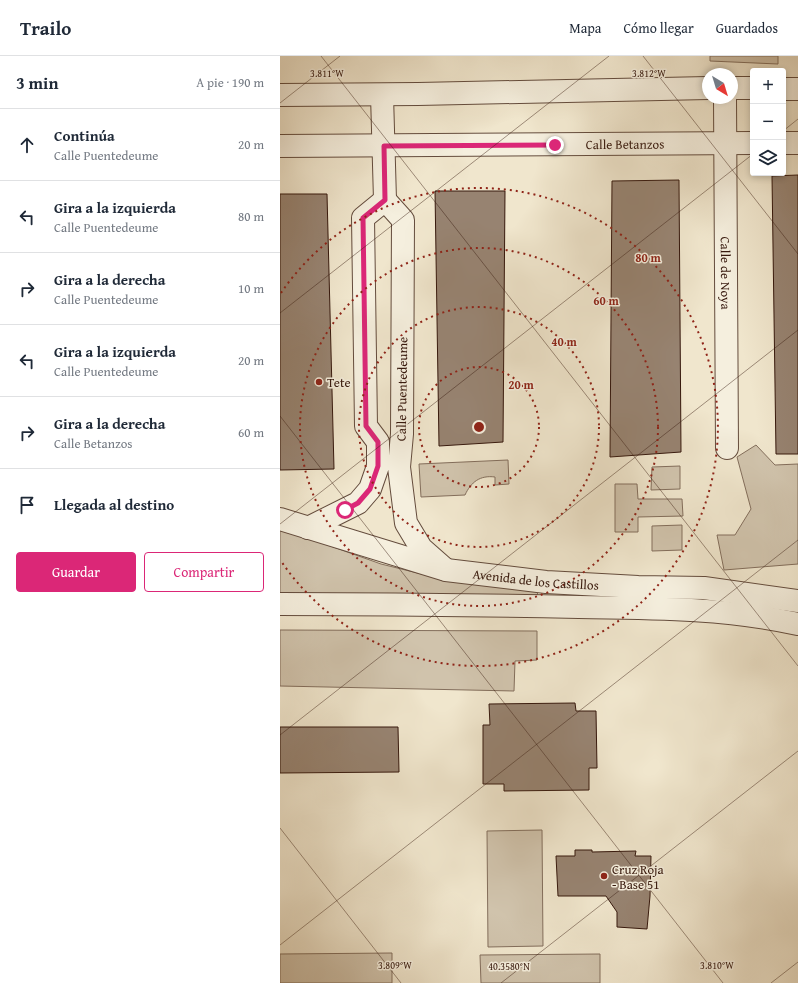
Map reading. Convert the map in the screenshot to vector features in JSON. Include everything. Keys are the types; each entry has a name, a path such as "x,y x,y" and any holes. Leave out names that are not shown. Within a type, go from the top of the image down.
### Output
{"street":[{"path":"280,95 382,95 702,88"},
{"path":"738,88 750,88"},
{"path":"786,89 798,89"},
{"path":"382,95 385,200"},
{"name":"Calle de Noya","path":"725,104 726,448"},
{"name":"Calle Betanzos","path":"280,146 750,143"},
{"path":"786,143 798,143"},
{"name":"Calle Puentedeume","path":"308,528 358,503 370,489 378,466 378,442 366,426 363,218 385,200 403,220 402,434 399,467 406,523 421,548 446,570"},
{"path":"378,442 391,443 402,434"},
{"name":"Avenida de los Castillos","path":"280,519 446,570 546,582 638,587 704,588 798,601"},
{"name":"Avenida de los Castillos","path":"280,604 395,604 644,608 722,612 798,624"}],"shaded area":[{"path":"710,56 778,56 778,64 710,61"},
{"path":"756,445 775,465 798,464 798,564 724,570 717,535 735,535 751,509 737,457"},
{"path":"508,460 509,484 495,485 495,477 485,477 480,478 473,483 465,495 421,497 419,464"},
{"path":"680,466 680,489 651,490 652,467"},
{"path":"615,484 637,484 638,499 682,499 683,516 638,517 638,532 615,532"},
{"path":"682,525 682,550 652,551 652,526"},
{"path":"280,528 381,564 442,579 538,591 537,596 280,593"},
{"path":"280,630 537,631 537,660 515,661 514,691 280,686"},
{"path":"542,830 543,946 488,947 487,831"},
{"path":"392,953 392,983 280,983 280,954"},
{"path":"600,954 600,983 481,983 480,955"}],"building":[{"path":"798,175 798,454 776,454 772,176"},
{"path":"679,180 681,452 610,457 612,181"},
{"path":"435,191 505,191 503,442 439,446"},
{"path":"280,194 327,194 334,469 280,470"},
{"path":"575,703 576,711 596,711 597,768 589,768 589,790 504,791 504,784 483,784 483,725 490,725 489,704"},
{"path":"280,727 398,727 399,772 280,773"},
{"name":"Cruz Roja - Base 51","path":"575,850 592,850 592,852 636,851 635,856 651,856 647,929 617,927 617,912 606,896 558,896 556,856 575,856"}],"place":[{"name":"Tete","path":"319,382"},
{"name":"Cruz Roja - Base 51","path":"604,876"}],"route":[{"path":"345,510 358,503 370,489 378,466 378,442 366,426 363,218 385,200 384,146 555,145"}]}
